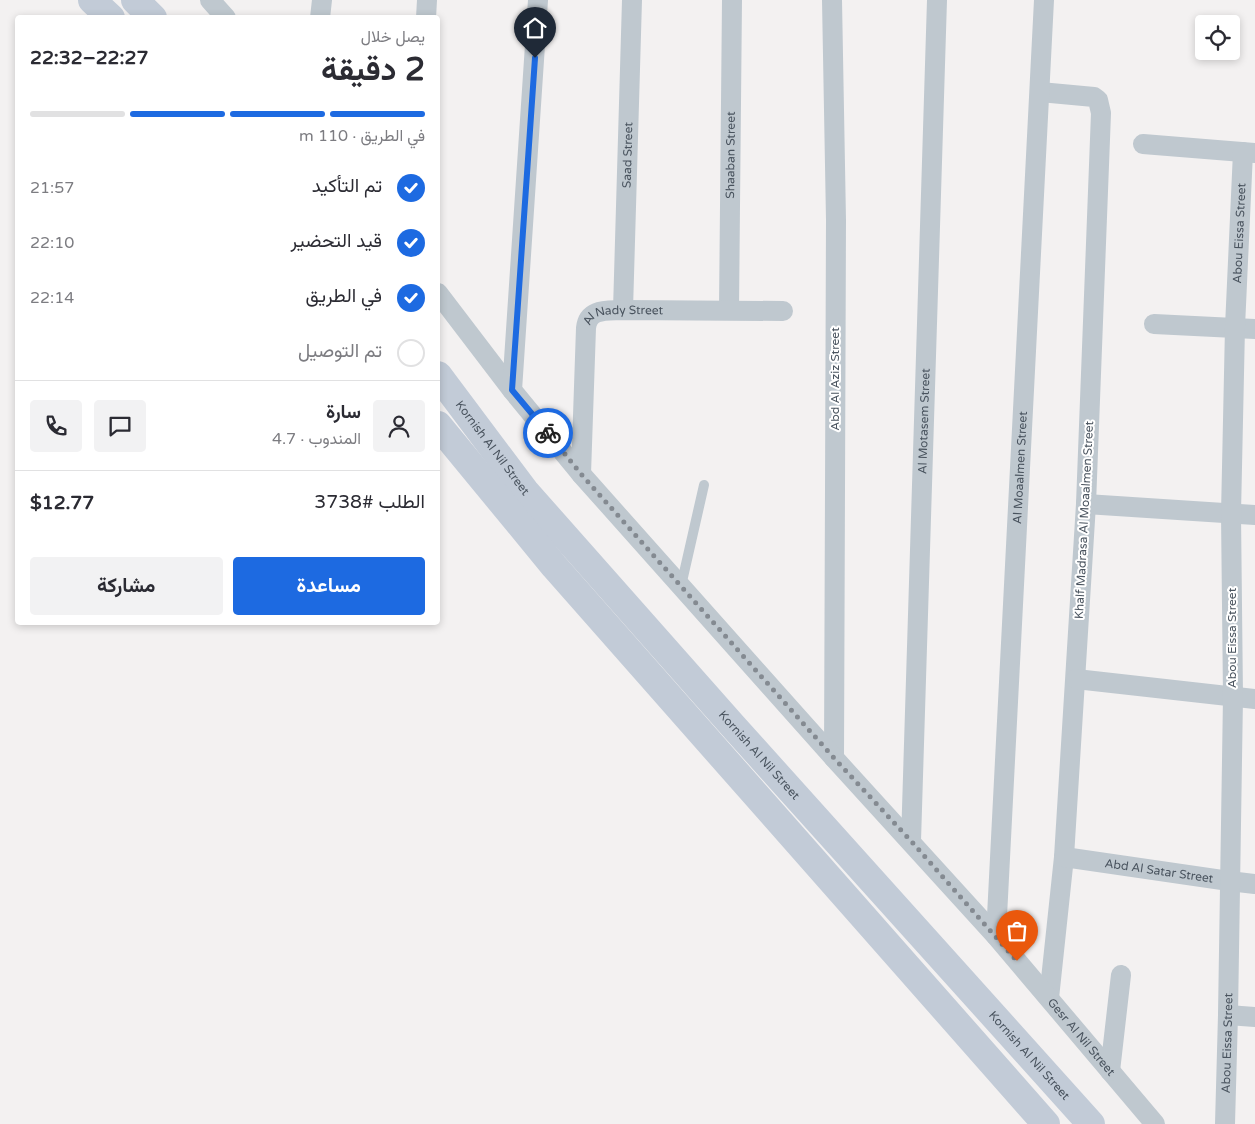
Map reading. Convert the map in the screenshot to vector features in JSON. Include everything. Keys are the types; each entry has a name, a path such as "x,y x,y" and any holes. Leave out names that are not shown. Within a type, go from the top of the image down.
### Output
{"main road":[{"path":"92,0 108,15"},
{"path":"135,0 150,15"},
{"name":"Kornish Al Nil Street","path":"440,378 525,491 733,726 1091,1124"},
{"path":"440,427 554,566 1046,1124"}],"street":[{"path":"320,15 322,0"},
{"path":"426,15 427,0"},
{"path":"512,390 538,0"},
{"name":"Saad Street","path":"623,310 632,0"},
{"name":"Shaaban Street","path":"729,310 732,0"},
{"name":"Abd Al Aziz Street","path":"832,0 836,220 834,758"},
{"name":"Al Motasem Street","path":"911,841 937,0"},
{"name":"Al Moaalmen Street","path":"996,936 1044,0"},
{"name":"Khalf Madrasa Al Moaalmen Street","path":"1040,92 1094,97 1098,100 1101,113 1086,504 1076,679 1064,857 1049,998"},
{"path":"1143,144 1249,152"},
{"name":"Abou Eissa Street","path":"1225,1124 1233,697 1231,514 1245,328 1249,152"},
{"name":"Gesr Al Nil Street","path":"440,296 512,390 581,474 834,758 996,936 1155,1124"},
{"name":"Al Nady Street","path":"581,474 586,323 592,315 596,312 623,310 783,311"},
{"path":"1154,324 1245,328"},
{"path":"1086,504 1255,515"},
{"path":"1076,679 1255,699"},
{"name":"Abd Al Satar Street","path":"1064,857 1229,882 1255,884"},
{"path":"1110,1071 1121,975"},
{"path":"1228,1015 1255,1017"}],"lane":[{"path":"681,586 704,485"}],"way so far":[{"path":"548,433 581,474 1017,961"}],"route":[{"path":"535,58 512,390 548,433"}]}
